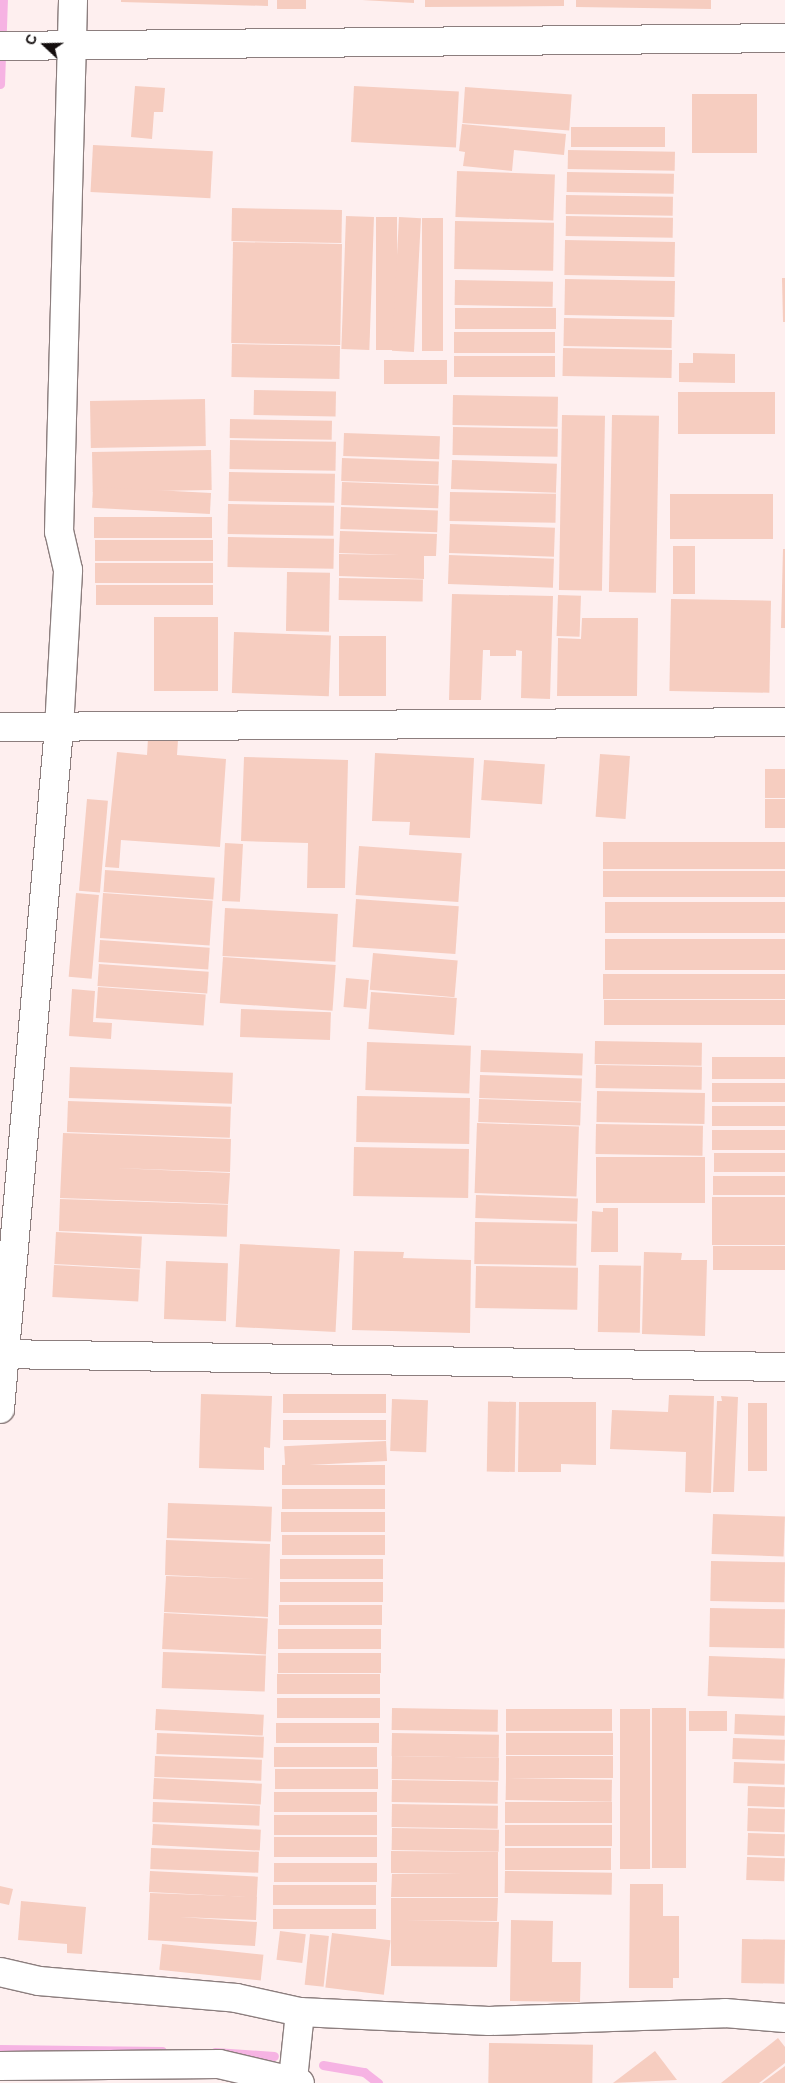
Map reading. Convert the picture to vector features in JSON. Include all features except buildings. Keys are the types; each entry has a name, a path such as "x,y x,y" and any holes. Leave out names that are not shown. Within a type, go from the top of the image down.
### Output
{"street":[{"path":"0,1409 2,1354 59,728 68,570 59,532 73,0"},
{"path":"3,46 71,43 785,38"},
{"path":"0,727 785,722"},
{"path":"2,1354 785,1368"},
{"path":"0,1972 39,1981 236,1998 300,2012 489,2021 725,2013 785,2018"},
{"path":"0,2066 219,2064 296,2081 300,2012"}],"waterway":[{"path":"0,84 3,0"},
{"path":"0,2049 162,2051"},
{"path":"215,2052 274,2056"},
{"path":"323,2065 364,2072 378,2083"}]}
